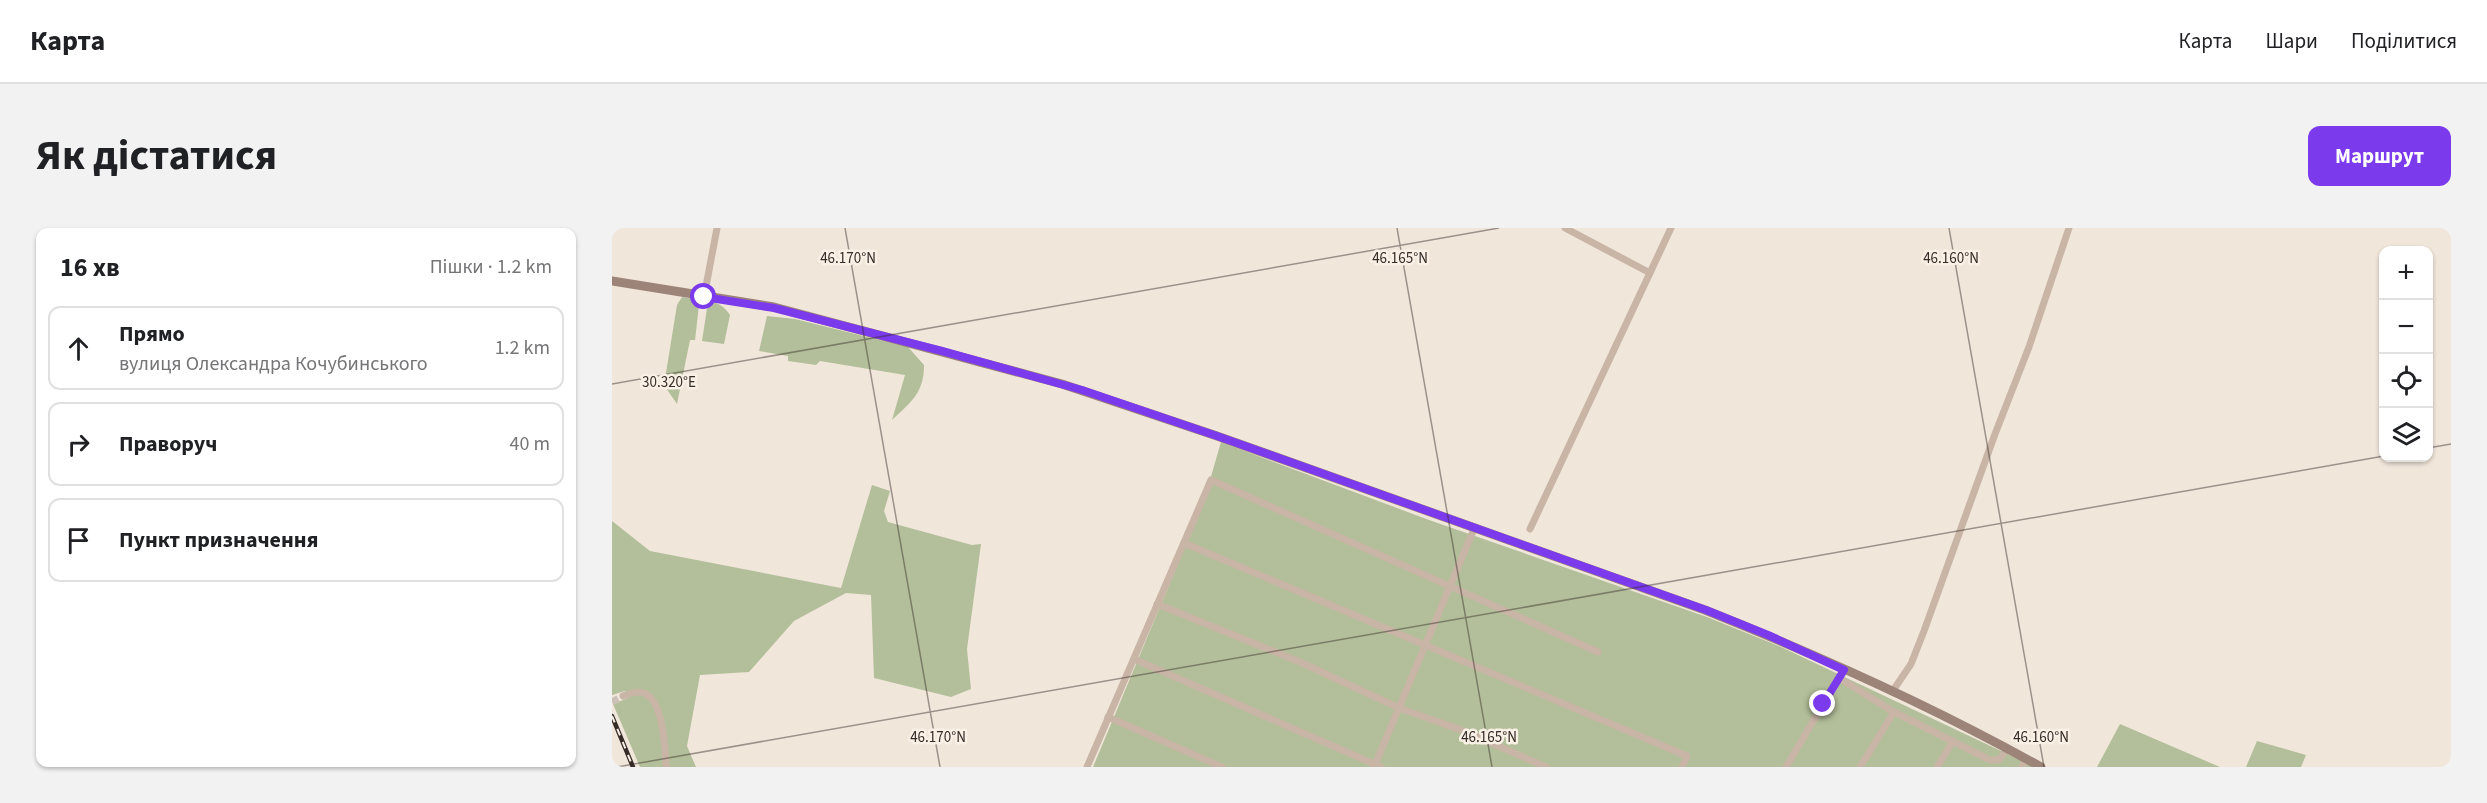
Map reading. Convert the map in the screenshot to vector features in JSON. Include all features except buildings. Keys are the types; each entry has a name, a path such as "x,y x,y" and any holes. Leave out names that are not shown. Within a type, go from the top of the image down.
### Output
{"street":[{"path":"704,297 717,228"},
{"path":"1564,228 1650,273"},
{"path":"1530,530 1671,228"},
{"path":"1892,692 1911,664 1924,631 2029,347 2069,228"},
{"path":"612,281 774,308 1072,387 1706,610 1768,635 1841,674 1894,712 1990,760 1999,760 2007,749"},
{"path":"1087,767 1210,480 1598,652"},
{"path":"1134,659 1376,766 1474,529"},
{"path":"1184,543 1687,756 1682,767"},
{"path":"1157,604 1300,662 1399,708 1464,731 1546,767"},
{"path":"1841,674 1892,692 2007,749 2024,763 2041,767"},
{"path":"1786,767 1841,674"},
{"path":"623,696 637,692 645,693 655,703 661,720 666,767"},
{"path":"1860,767 1894,712"},
{"path":"1108,717 1222,767"},
{"path":"1937,767 1953,741"}],"green space":[{"path":"682,297 694,299 699,305 695,340 690,340 677,404 664,385 677,305"},
{"path":"708,302 715,302 726,309 730,315 724,344 702,341"},
{"path":"767,316 795,319 908,347 924,365 919,390 892,420 905,375 820,361 816,365 788,361 788,356 759,351"},
{"path":"1221,442 1429,520 1707,617 1781,647 2035,767 1093,767 1203,504"},
{"path":"872,485 890,491 884,511 888,522 972,545 981,544 967,649 971,689 951,697 874,678 871,595 846,593 794,621 749,672 700,675 687,746 696,767 640,767 613,704 628,698 625,691 612,695 612,521 650,551 841,588"},
{"path":"2120,724 2220,767 2097,767"},
{"path":"2257,741 2306,755 2301,767 2246,767"}],"tunnel":[{"path":"612,702 623,696"}],"railway":[{"path":"612,716 633,767"}],"route":[{"path":"704,297 774,308 1082,390 1360,486 1474,529 1706,610 1844,670 1823,704"}]}
